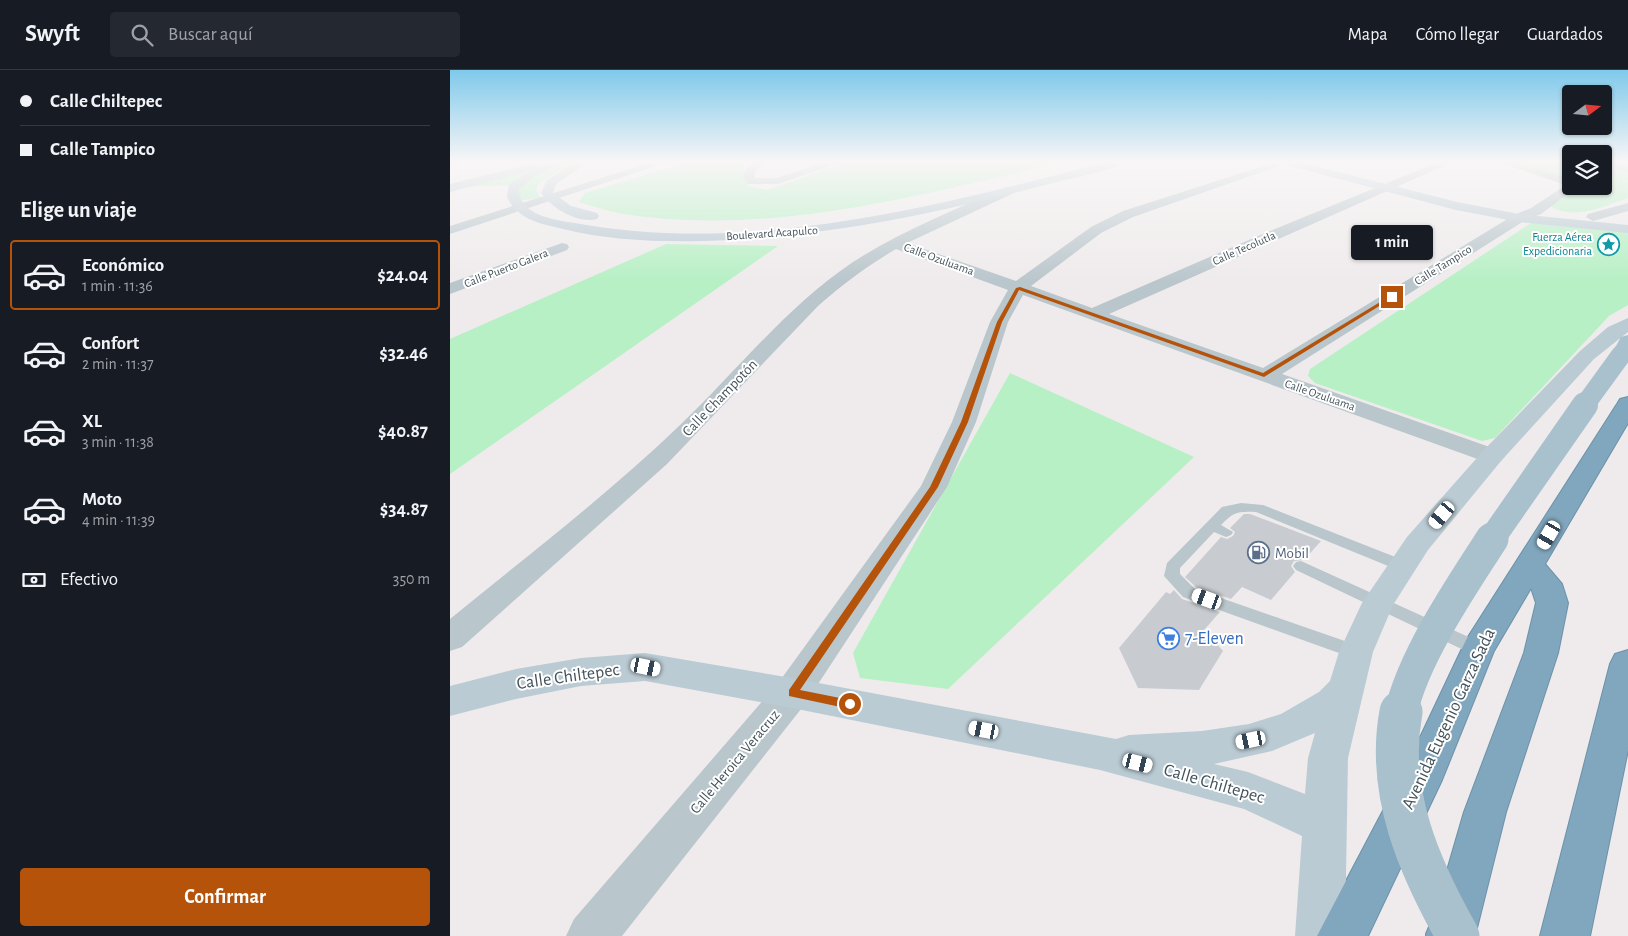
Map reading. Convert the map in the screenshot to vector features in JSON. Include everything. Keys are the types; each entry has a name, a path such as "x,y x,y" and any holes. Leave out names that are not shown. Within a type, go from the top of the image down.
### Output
{"highway":[{"name":"Avenida Eugenio Garza Sada","path":"1342,936 1421,780 1478,649 1530,567 1595,455 1628,404"},
{"path":"1449,936 1455,925 1485,812 1541,653 1552,604 1546,584 1530,567"},
{"path":"1565,936 1628,664"}],"main road":[{"path":"515,201 520,208"},
{"name":"Boulevard Acapulco","path":"554,201 563,207 597,218 633,223 698,226 766,223 872,210 909,201"},
{"name":"Boulevard Acapulco","path":"520,208 535,217 565,226 628,234 700,237 757,235 864,223 960,201"},
{"path":"1441,201 1519,218 1628,229"},
{"path":"1476,201 1536,211 1592,217"},
{"path":"1320,936 1328,758 1356,652 1378,603 1417,544 1492,456 1587,355 1615,331 1626,340 1504,519 1446,614 1406,690 1399,722 1398,760 1402,805 1434,896 1458,936"},
{"name":"Calle Chiltepec","path":"450,702 516,684 581,672 646,667 792,693 1100,753 1248,791 1294,809 1324,825"},
{"name":"Calle Chiltepec","path":"1100,753 1214,748 1270,736 1317,714 1346,690"}],"street":[{"path":"450,230 542,201"},
{"name":"Calle Champotón","path":"450,638 656,462 721,399 807,308 856,266 928,226 984,201"},
{"name":"Calle Heroica Veracruz","path":"591,936 792,693 934,487 964,422 999,322 1018,288 1096,230 1128,214 1162,201"},
{"name":"Calle Tecolutla","path":"1094,314 1353,201"},
{"name":"Calle Tampico","path":"1264,376 1549,201"},
{"path":"1592,217 1627,211"},
{"name":"Calle Ozuluama","path":"895,244 1492,456"},
{"name":"Calle Puerto Galera","path":"450,289 562,247"}],"lane":[{"path":"1356,652 1189,593 1172,576 1172,567 1219,529 1227,510 1241,507 1258,508 1403,566"},
{"path":"1300,566 1478,649"}],"green space":[{"path":"883,201 791,216 735,220 679,220 623,214 579,202"},
{"path":"1558,201 1618,201 1589,211 1569,212 1550,206"},
{"path":"1531,223 1628,230 1628,305 1609,316 1495,438 1482,441 1315,383 1308,376 1310,369"},
{"path":"666,244 778,246 450,474 450,339"},
{"path":"1010,373 1194,457 948,689 860,678 853,653"}],"building":[{"name":"Mobil","path":"1244,514 1250,514 1321,541 1304,560 1294,561 1291,566 1295,572 1271,600 1242,587 1231,599 1196,587 1185,577 1221,537 1227,539 1233,536 1235,532 1230,528"},
{"name":"7-Eleven","path":"1174,590 1182,599 1220,612 1204,630 1223,651 1199,690 1138,688 1119,648 1166,592 1170,594"}],"place":[{"name":"Fuerza Aérea Expedicionaria","path":"1608,244"},
{"name":"Mobil","path":"1259,553"},
{"name":"7-Eleven","path":"1169,639"}],"route":[{"path":"850,704 792,693 934,487 964,422 983,373 999,322 1018,288 1264,376 1392,297"}]}
